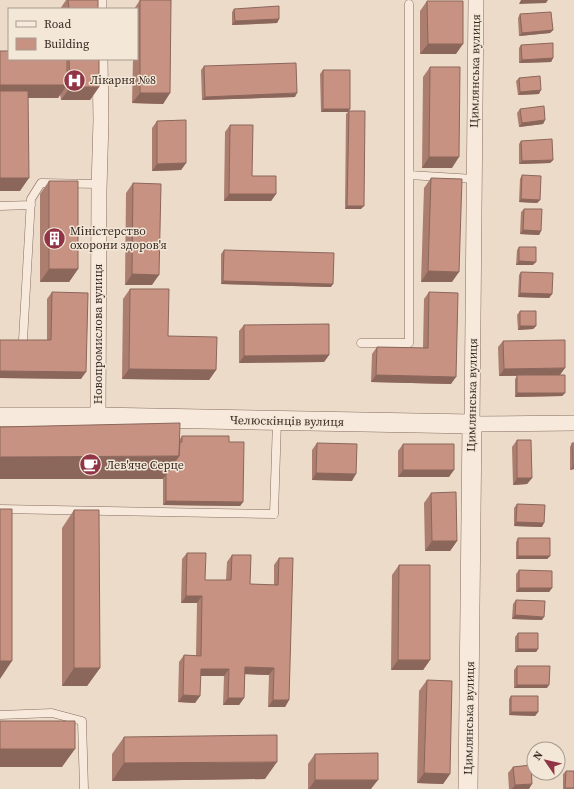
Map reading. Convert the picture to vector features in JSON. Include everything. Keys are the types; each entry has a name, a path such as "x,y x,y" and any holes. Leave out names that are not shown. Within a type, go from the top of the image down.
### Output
{"street":[{"name":"Цимлянська вулиця","path":"468,789 476,0"},
{"name":"Новопромислова вулиця","path":"98,417 99,184 101,120 100,60"},
{"name":"Челюскінців вулиця","path":"0,417 98,417 472,424 574,423"}],"lane":[{"path":"361,342 409,343 409,4"},
{"path":"409,175 474,179"},
{"path":"23,340 31,199 41,183 99,184"},
{"path":"0,206 31,205"},
{"path":"0,509 274,514 277,420"},
{"path":"0,715 52,713 82,721 84,789"}],"building":[{"path":"68,0 98,0 98,8 69,8"},
{"path":"140,0 171,0 170,93 140,93"},
{"path":"427,1 463,1 463,44 428,44"},
{"path":"279,6 279,19 235,21 234,9"},
{"path":"551,12 553,30 522,33 520,14"},
{"path":"553,43 553,58 522,60 521,45"},
{"path":"0,51 8,51 8,60 67,60 67,85 0,85"},
{"path":"69,60 99,60 99,87 70,87"},
{"path":"296,63 297,93 205,97 204,66"},
{"path":"430,67 460,67 459,157 429,157"},
{"path":"323,70 350,70 350,109 323,109"},
{"path":"540,76 541,90 520,92 519,78"},
{"path":"0,91 28,91 29,178 0,178"},
{"path":"544,106 545,120 522,123 520,109"},
{"path":"349,111 365,111 364,206 347,206"},
{"path":"186,120 186,163 157,164 157,121"},
{"path":"230,125 253,125 252,176 276,176 276,194 229,194"},
{"path":"552,139 553,160 522,161 521,141"},
{"path":"522,175 541,176 540,200 521,199"},
{"path":"431,178 462,179 459,272 428,271"},
{"path":"49,181 78,181 78,269 49,269"},
{"path":"133,183 161,184 159,275 132,274"},
{"path":"524,209 542,209 541,231 523,230"},
{"path":"519,247 536,247 536,262 519,261"},
{"path":"224,250 334,253 333,284 223,281"},
{"path":"521,272 553,273 552,294 520,293"},
{"path":"130,289 169,289 168,336 217,337 216,370 129,369"},
{"path":"52,292 88,293 86,372 0,371 0,340 51,340"},
{"path":"429,292 458,293 456,377 376,375 377,347 428,348"},
{"path":"520,311 536,311 536,326 520,326"},
{"path":"329,324 329,355 244,356 244,325"},
{"path":"565,340 565,368 504,369 503,341"},
{"path":"517,375 565,375 565,393 517,393"},
{"path":"180,423 179,456 0,457 0,427"},
{"path":"182,436 229,436 229,442 244,442 243,502 166,501 166,475 179,456"},
{"path":"517,440 531,440 532,478 517,478"},
{"path":"317,443 357,444 356,474 316,473"},
{"path":"572,443 574,443 574,466 573,466"},
{"path":"403,444 454,444 454,470 403,470"},
{"path":"456,492 457,541 432,541 431,493"},
{"path":"517,504 545,505 544,523 516,522"},
{"path":"0,509 12,509 12,661 0,661"},
{"path":"74,510 99,510 100,668 74,668"},
{"path":"518,538 550,538 550,556 518,556"},
{"path":"187,553 206,553 205,580 231,580 232,555 251,555 250,584 278,585 279,558 293,558 289,700 273,700 274,668 245,667 244,698 228,698 229,669 201,669 200,696 183,695 184,655 201,656 202,596 186,596"},
{"path":"399,565 430,565 430,660 398,660"},
{"path":"519,570 552,571 552,588 519,588"},
{"path":"516,600 545,601 544,617 515,615"},
{"path":"518,633 538,633 538,649 518,649"},
{"path":"517,666 550,666 549,685 517,685"},
{"path":"427,680 452,681 450,774 424,773"},
{"path":"511,696 538,696 538,712 511,712"},
{"path":"0,721 75,721 75,749 0,749"},
{"path":"277,735 277,762 124,763 124,737"},
{"path":"378,753 378,780 315,780 315,754"},
{"path":"526,766 526,781 532,781 532,784 515,785 513,767"},
{"path":"566,771 574,771 574,788 565,788"}],"place":[{"name":"Лікарня №8","path":"75,80"},
{"name":"Міністерство охорони здоров'я","path":"55,238"},
{"name":"Лев'яче Серце","path":"91,465"}]}
